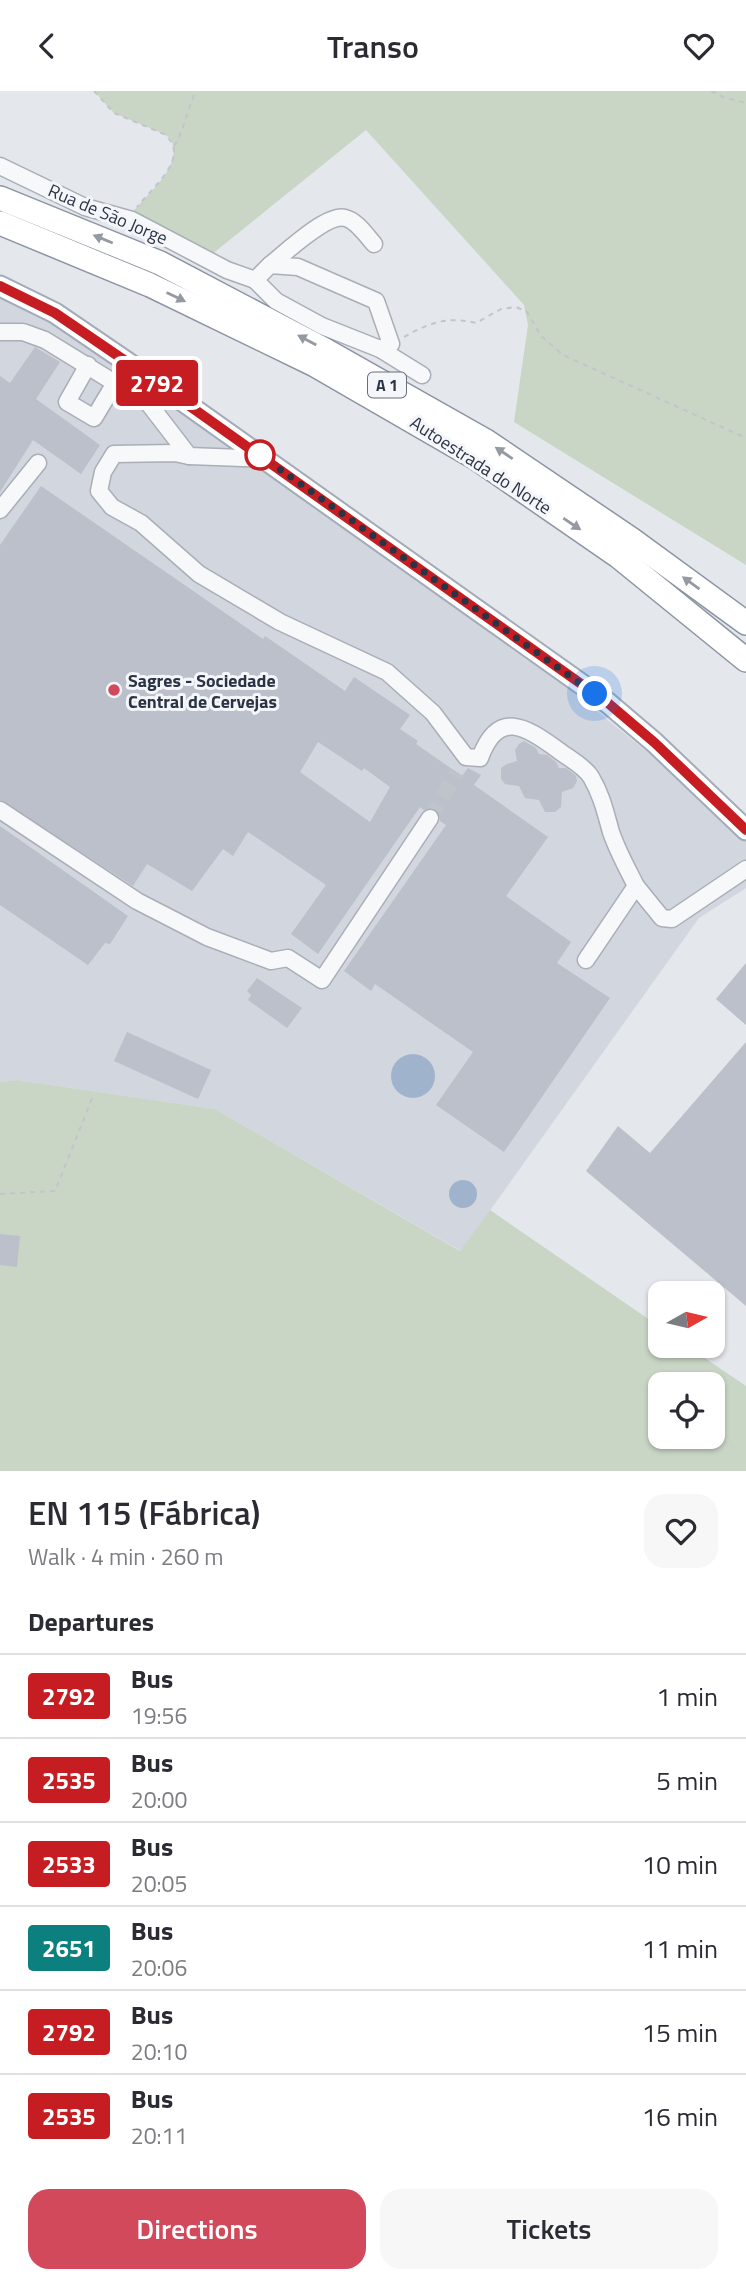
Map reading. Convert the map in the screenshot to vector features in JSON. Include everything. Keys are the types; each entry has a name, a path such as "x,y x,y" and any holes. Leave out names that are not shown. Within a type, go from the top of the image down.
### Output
{"highway":[{"name":"Autoestrada do Norte","path":"0,198 160,263 325,349 486,441 631,539 746,623"},
{"name":"Autoestrada do Norte","path":"0,223 150,285 315,365 476,458 618,555 746,660"}],"main road":[{"path":"0,286 55,313 266,459 608,703 655,743 746,830"}],"street":[{"name":"Rua de São Jorge","path":"0,166 85,207 129,219 227,270 255,280 276,301 322,326 386,347 422,375"},
{"path":"255,280 317,228 338,217 347,218 356,224 374,244"},
{"path":"270,265 298,267 376,301 386,347"},
{"path":"0,332 23,332 45,340 149,404 189,456"},
{"path":"88,365 67,402 94,418 115,383"},
{"path":"266,459 175,453 114,454 103,472 99,491 112,507 141,523 199,574 280,622 387,672 433,713 466,757 480,758 485,743 494,732 509,725 529,729 589,773 604,801 611,834 636,886 662,918 672,919 746,869"},
{"path":"0,510 38,463"},
{"path":"457,772 466,757"},
{"path":"0,810 137,901 207,937 271,961 288,958 322,980 430,818"},
{"path":"586,960 636,886"}],"path":[{"path":"94,91 114,113 164,134 171,139 174,147"},
{"path":"129,219 145,195 171,165 174,147 183,132 187,110 196,91"},
{"path":"711,91 746,103"},
{"path":"386,347 428,323 460,319 476,323 501,309 516,307 527,312 541,335 563,355 746,438"},
{"path":"0,1194 55,1191 93,1096"}],"shaded area":[{"path":"0,295 78,336 561,682 688,785 746,842 746,888 699,918 461,1251 215,1109 17,1080 0,1082"}],"green space":[{"path":"94,91 746,91 746,565 514,422 528,325 524,305 366,130 206,259 132,213 168,170 173,150 171,139 114,113"},
{"path":"17,1080 215,1109 460,1251 490,1210 648,1319 648,1358 705,1358 746,1386 746,1471 0,1471 0,1082"}],"water":[{"path":"413,1054 428,1061 435,1076 428,1091 413,1098 398,1091 391,1076 398,1061"},
{"path":"463,1180 473,1184 477,1194 473,1204 463,1208 453,1204 449,1194 453,1184"}],"building":[{"path":"35,347 60,362 36,399 100,445 81,474 33,440 0,492 0,376 10,383"},
{"path":"41,486 263,639 265,636 345,691 354,677 410,715 400,729 418,741 416,744 462,776 468,768 481,775 474,785 548,837 506,896 571,942 557,963 610,998 504,1152 436,1105 473,1052 375,984 371,991 344,971 446,825 440,821 440,814 436,810 424,810 420,807 318,954 291,934 326,885 248,832 233,856 223,849 192,891 147,864 133,886 0,800 0,545","holes":["318,742 362,771 364,768 390,787 370,822 300,772"]},
{"path":"524,741 536,748 539,754 547,755 559,768 566,768 576,776 577,781 573,788 562,792 561,807 555,812 545,812 539,800 525,798 519,786 505,784 501,779 501,768 517,761 515,750"},
{"path":"0,826 128,916 110,944 105,943 88,965 0,905"},
{"path":"746,963 746,1025 716,999"},
{"path":"257,978 302,1008 287,1028 248,1000 251,995 247,991"},
{"path":"127,1032 211,1070 198,1099 114,1061"},
{"path":"746,1042 746,1306 725,1288 725,1281 716,1281 586,1171 618,1126 650,1153"},
{"path":"0,1234 20,1236 17,1267 0,1265"}],"tunnel":[{"path":"430,818 457,772"}],"bus line":[{"name":"2792","path":"0,286 55,313 146,375 608,703 655,743 746,830"}],"place":[{"name":"Sagres - Sociedade Central de Cervejas","path":"114,690"}],"route":[{"path":"260,455 595,694"}]}
